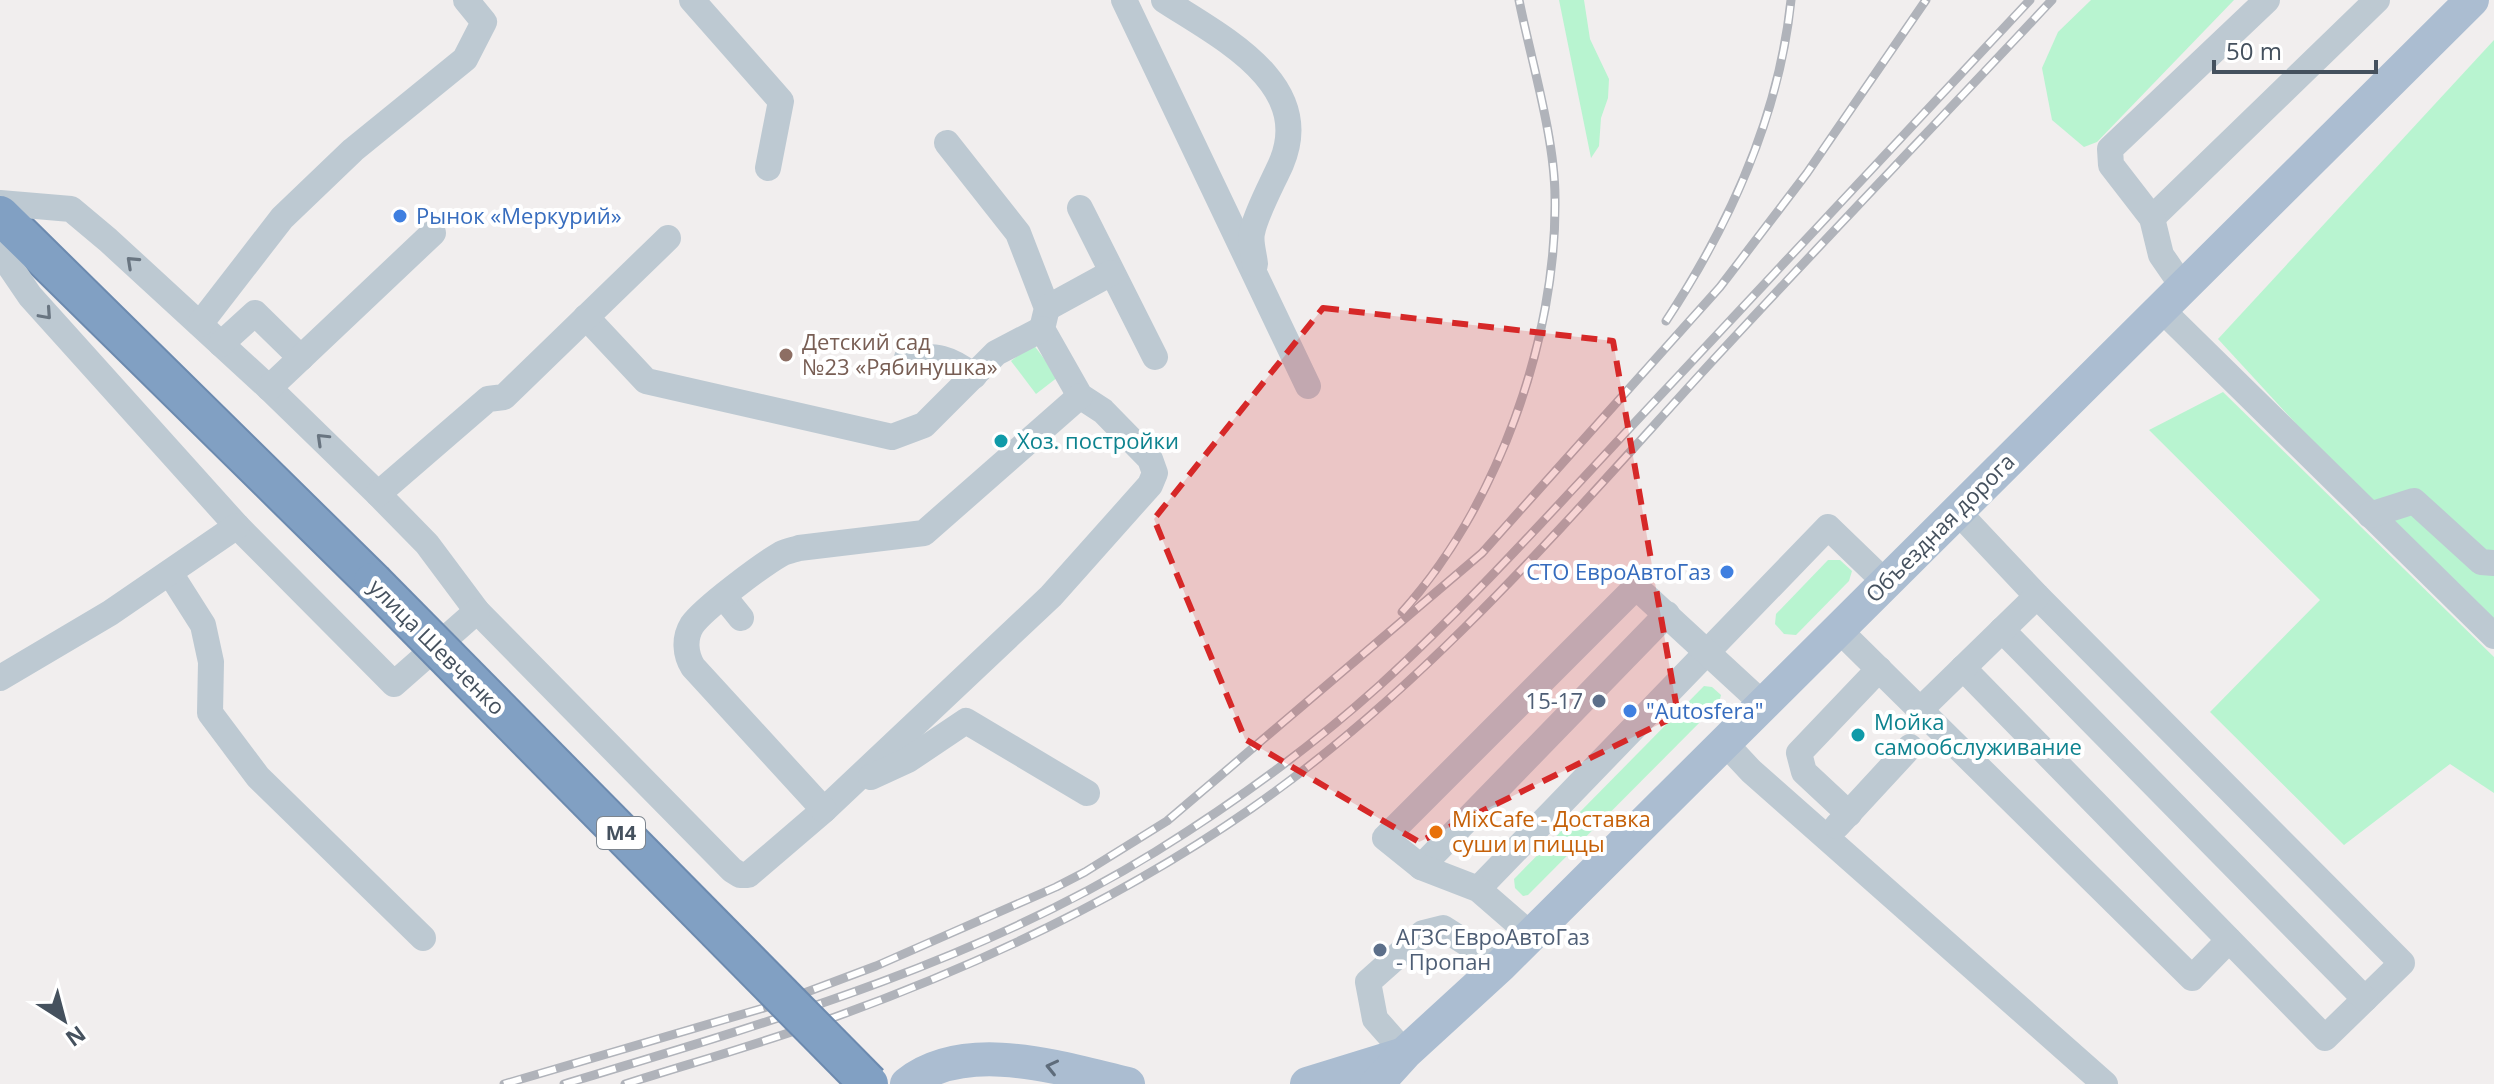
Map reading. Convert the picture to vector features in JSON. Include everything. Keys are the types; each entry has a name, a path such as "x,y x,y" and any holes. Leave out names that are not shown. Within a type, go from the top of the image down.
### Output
{"highway":[{"name":"улица Шевченко","path":"0,215 373,582 869,1084"}],"main road":[{"name":"Объездная дорога","path":"1377,1084 1405,1053 1501,965 2472,0"},
{"path":"1307,1084 1405,1053"},
{"path":"907,1084 935,1068 989,1060 1024,1061 1128,1084"}],"street":[{"path":"200,324 282,218 353,150 465,59 484,22 466,0"},
{"path":"692,0 781,101 768,168"},
{"path":"1124,0 1308,386"},
{"path":"1164,0 1245,54 1275,85 1289,121 1283,158 1252,233 1257,279"},
{"path":"2267,0 2110,149 2111,165 2152,218 2172,298 2370,515 2494,636"},
{"path":"2152,218 2377,0"},
{"path":"0,203 71,209 200,324 427,544 477,611 732,870 748,875 824,810 1051,596 1150,485 1155,473 1150,459 1103,411 1080,396 1044,318 1018,233 947,143"},
{"path":"1080,208 1155,357"},
{"path":"269,388 433,233"},
{"path":"378,494 488,399 504,397 668,238"},
{"path":"0,252 30,296 237,526 394,684 477,611"},
{"path":"586,317 646,381 892,437 924,425 996,353 1111,273"},
{"path":"221,344 255,313 301,358"},
{"path":"907,358 935,355 956,363 974,376"},
{"path":"824,810 699,675 688,659 686,644 693,624 783,553 799,548 924,533 1080,396"},
{"path":"2370,515 2414,501 2481,562 2494,563"},
{"path":"1957,511 2037,596 2402,963 2325,1038 1963,668"},
{"path":"0,678 110,613 237,526"},
{"path":"1478,889 1828,527 1885,582"},
{"path":"170,573 203,625 211,662 210,713 258,777 423,938"},
{"path":"1531,935 1478,889 1421,867 1385,838 1636,587 1763,704"},
{"path":"1921,709 2037,596"},
{"path":"724,597 741,618"},
{"path":"1421,867 1667,614"},
{"path":"1838,629 2192,978 2229,940"},
{"path":"2002,630 2365,999"},
{"path":"1849,814 1804,772 1799,753 1879,669"},
{"path":"846,789 908,760 966,721 1087,793"},
{"path":"1724,742 1751,771 2089,1079"},
{"path":"1826,837 1910,747"},
{"path":"1405,1053 1375,1019 1368,982 1423,933 1443,928 1501,965"}],"highlighted area":[{"path":"1323,308 1613,341 1678,715 1419,842 1245,739 1154,519"}],"green space":[{"path":"1559,0 1584,0 1590,39 1609,79 1599,146 1591,158"},
{"path":"2091,0 2234,0 2097,142 2084,147 2052,120 2042,68 2058,32"},
{"path":"2494,40 2494,619 2301,429 2218,339"},
{"path":"1033,344 1058,377 1036,394 1011,361"},
{"path":"2223,392 2494,657 2494,793 2450,764 2344,845 2210,712 2320,600 2149,430"},
{"path":"1828,560 1840,560 1852,571 1849,581 1796,635 1784,634 1775,624 1776,614"},
{"path":"1704,686 1712,687 1721,695 1719,703 1528,895 1523,896 1515,888 1514,879"}],"railway":[{"path":"1402,612 1436,570 1493,472 1533,363 1545,307 1553,252 1554,175 1547,125 1519,0"},
{"path":"1666,321 1711,246 1748,168 1775,86 1791,0"},
{"path":"504,1084 767,1007 876,966 1056,887 1167,821 1482,553 1720,287 1807,173 1926,0"},
{"path":"564,1084 792,1013 942,959 1086,892 1155,852 1271,774 1380,685 1480,587 2030,0"},
{"path":"625,1084 835,1017 998,951 1154,871 1252,808 1316,761 1377,710 1491,601 2052,0"}],"place":[{"name":"Рынок «Меркурий»","path":"400,216"},
{"name":"Детский сад №23 «Рябинушка»","path":"786,355"},
{"name":"Хоз. постройки","path":"1001,441"},
{"name":"СТО ЕвроАвтоГаз","path":"1727,572"},
{"name":"15-17","path":"1599,701"},
{"name":"\"Autosfera\"","path":"1630,711"},
{"name":"Мойка самообслуживание","path":"1858,735"},
{"name":"MixCafe - Доставка суши и пиццы","path":"1436,832"},
{"name":"АГЗС ЕвроАвтоГаз - Пропан","path":"1380,950"}]}
